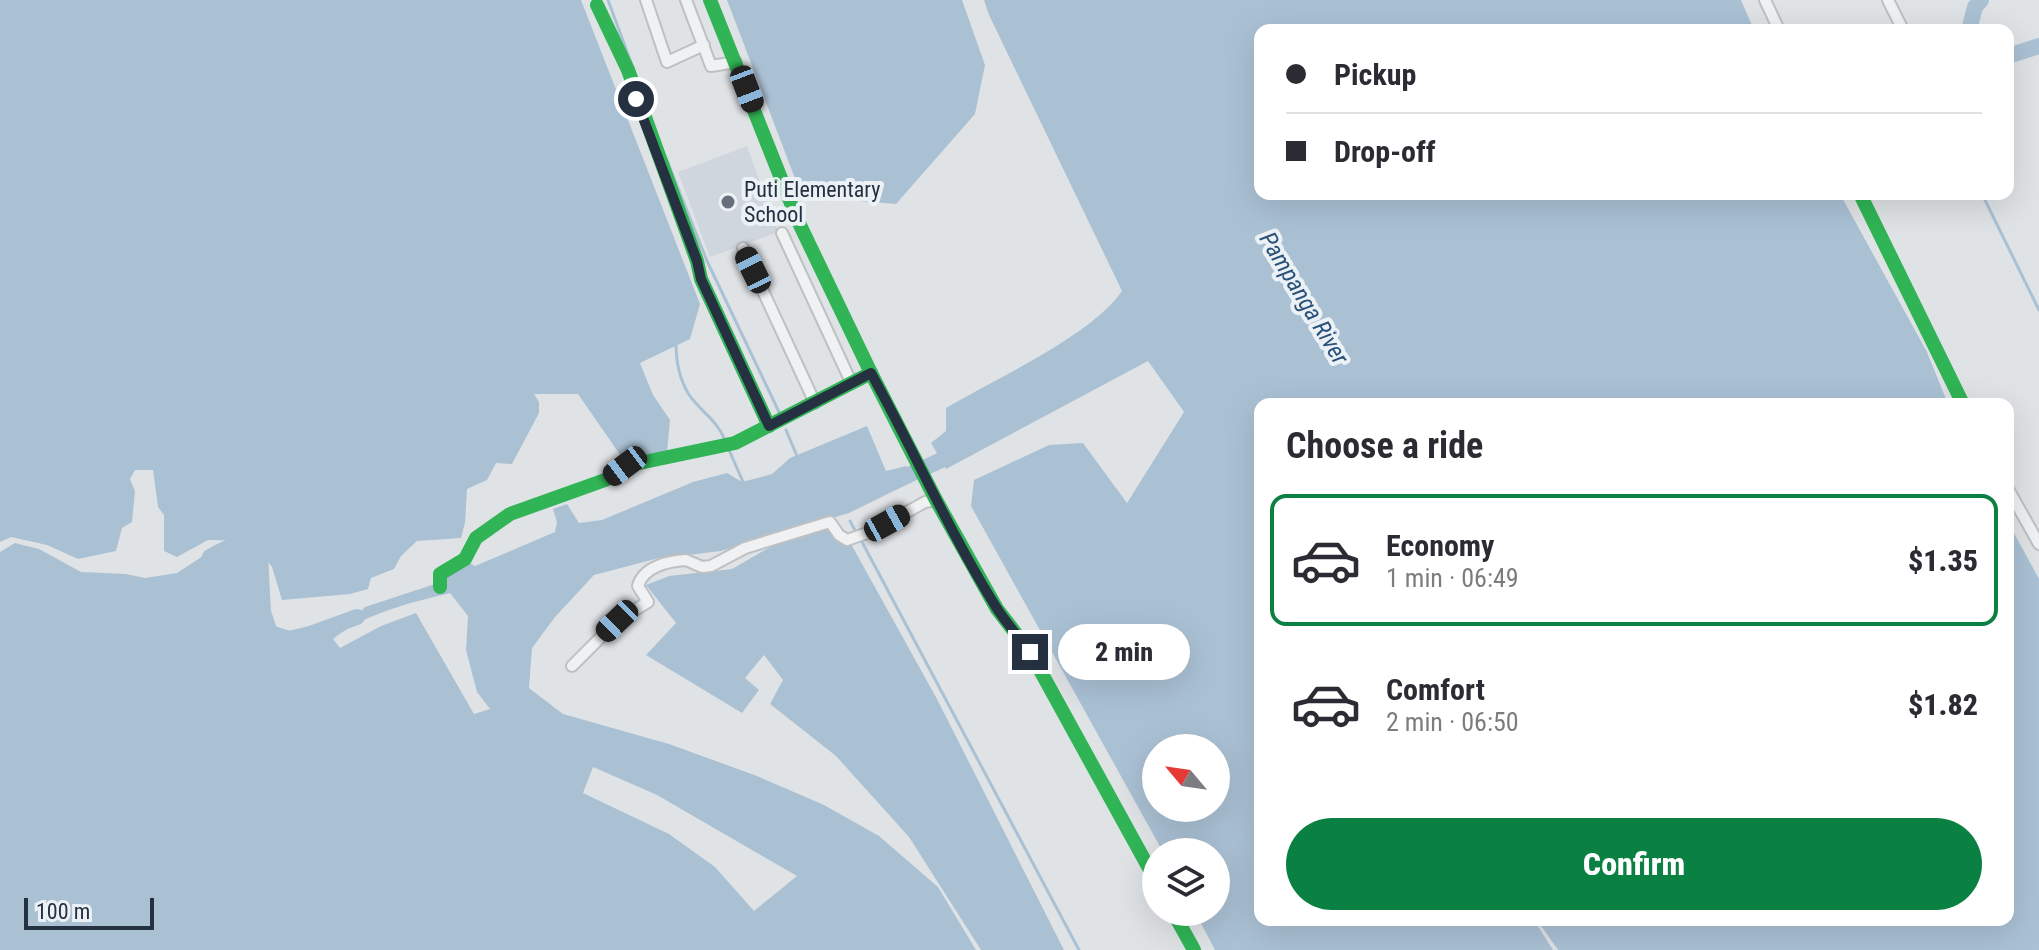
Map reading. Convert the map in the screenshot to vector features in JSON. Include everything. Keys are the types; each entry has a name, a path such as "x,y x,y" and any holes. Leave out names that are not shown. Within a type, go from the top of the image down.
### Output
{"street":[{"path":"646,0 667,62 704,45"},
{"path":"686,0 711,66 736,62"},
{"path":"710,0 798,221 871,373 997,609 1030,652 1142,856"},
{"path":"1765,0 1776,24"},
{"path":"1888,0 1900,24"},
{"path":"597,5 628,70 701,279 769,426"},
{"path":"1863,200 1960,398"},
{"path":"782,233 851,382"},
{"path":"743,248 815,403"},
{"path":"439,583 440,574 469,556 476,538 510,514 605,480 625,466 714,450 735,443 871,373"},
{"path":"572,666 617,621 648,602 638,586 649,570 686,560 702,567 711,566 745,548 830,522 847,540 864,535 925,502 933,494"},
{"path":"2014,500 2039,544"},
{"path":"1181,926 1194,950"}],"shaded area":[{"name":"Puti Elementary School","path":"747,146 778,232 710,257 678,172"}],"water":[{"path":"0,0 581,0 700,304 690,339 640,363 653,395 670,420 667,452 623,459 578,394 534,394 539,402 539,413 512,464 496,463 487,480 467,489 461,538 417,541 401,556 394,569 371,578 368,589 350,594 282,600 272,567 252,541 208,540 177,557 164,551 164,515 158,507 153,470 135,470 130,479 135,491 132,522 122,528 116,551 78,559 47,545 11,537 0,542"},
{"path":"727,0 962,0 985,65 975,114 896,204 860,201 796,181"},
{"name":"Pampanga River","path":"984,0 1741,0 1751,24 1254,24 1254,200 1843,200 1927,352 1946,398 1254,398 1254,926 1538,926 1553,950 1215,950 1202,926 1230,926 1230,838 1155,838 1146,822 1230,822 1230,734 1142,734 1142,814 971,506 974,480 1049,445 1083,443 1127,503 1184,412 1148,361 946,469 931,443 946,431 946,408 1066,340 1108,308 1122,291"},
{"path":"867,426 886,471 906,466 912,482 849,513 721,551 655,559 594,575 555,617 532,648 529,688 563,714 669,744 757,776 824,805 879,836 938,887 976,950 0,950 0,552 15,543 39,549 81,572 145,578 177,573 209,552 241,544 261,557 260,606 266,635 292,642 339,625 365,607 444,581 454,567 466,561 475,566 555,532 557,522 553,509 567,504 579,523 602,520 693,482 727,473 742,482 772,474 790,458","holes":["450,593 468,616 466,650 477,692 490,709 474,714 416,613 381,626 340,648 333,639 374,616","593,767 657,795 797,876 754,911 715,867 669,834 583,793"]},
{"path":"828,528 836,541 851,544 937,699 1064,950 981,950 909,837 836,756 770,704 783,680 764,655 745,678 759,690 742,713 646,655 676,623 646,585 669,576 732,569 772,546"},
{"path":"2014,533 2039,579 2039,950 1558,950 1541,926 2014,926"}],"waterway":[{"path":"608,0 643,95"},
{"path":"1971,24 1975,7 1981,0"},
{"path":"2014,54 2039,46"},
{"path":"666,158 707,261 780,414"},
{"path":"1985,200 2039,310"},
{"path":"676,343 685,387 725,440"},
{"path":"786,430 797,456"},
{"path":"889,484 948,457 956,447"},
{"path":"729,450 744,484"},
{"path":"850,521 857,534"},
{"path":"861,540 1079,950"},
{"path":"210,557 235,545 247,546 260,554 263,612 270,633 289,639 357,617"}],"traffic: fast":[{"path":"710,0 798,221 871,373 936,500 997,609 1030,652 1142,856"},
{"path":"597,5 628,70 701,279 769,426"},
{"path":"1863,200 1960,398"},
{"path":"440,587 440,574 465,559 476,538 510,514 605,480 625,466 735,443 871,373"},
{"path":"1181,926 1194,950"}],"place":[{"name":"Puti Elementary School","path":"728,202"}],"route":[{"path":"636,99 701,279 769,426 871,373 906,437 929,488 997,609 1030,652"}]}
